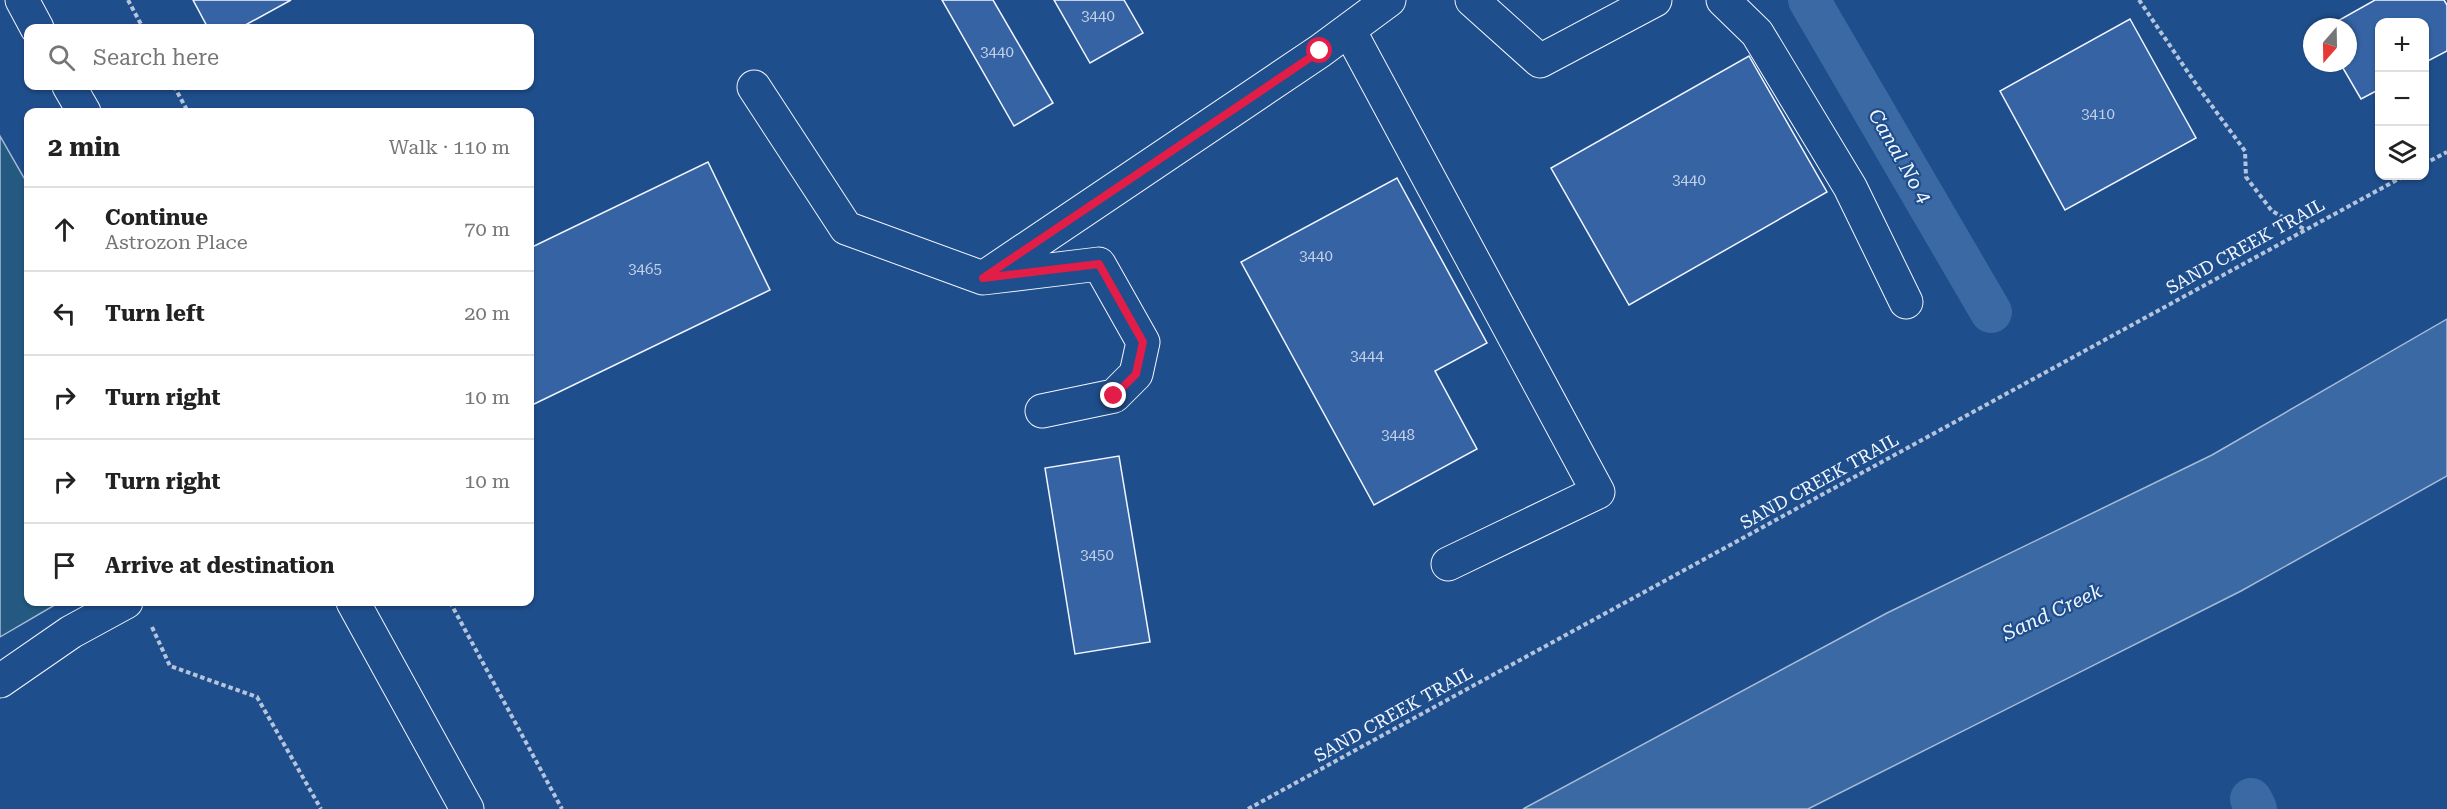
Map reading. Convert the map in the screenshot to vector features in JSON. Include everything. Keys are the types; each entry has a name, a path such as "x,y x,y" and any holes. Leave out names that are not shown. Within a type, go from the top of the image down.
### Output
{"street":[{"path":"22,0 35,24"},
{"path":"983,278 1349,30 1389,0"},
{"path":"1472,0 1540,61 1655,0"},
{"path":"1723,0 1757,33 1850,187 1906,302"},
{"path":"1349,30 1598,492 1448,564"},
{"path":"754,87 846,228 983,278 1099,264 1143,342 1136,374 1114,396 1042,411"},
{"path":"71,90 82,108"},
{"path":"0,681 71,632 119,606"},
{"path":"355,606 467,809"}],"path":[{"path":"128,0 141,24"},
{"path":"2139,0 2210,105 2245,151 2247,177 2272,211 2305,230"},
{"path":"176,90 186,108"},
{"path":"2429,161 2447,152"},
{"name":"SAND CREEK TRAIL","path":"1248,809 2397,180"},
{"path":"452,606 562,809"},
{"path":"150,623 170,666 257,698 321,809"}],"shaded area":[{"path":"0,136 24,178 24,606 53,606 0,637"}],"water":[{"name":"Sand Creek","path":"2447,319 2447,476 2241,591 1808,809 1523,809 1887,613 2212,455"}],"building":[{"path":"193,0 291,0 247,24 206,24"},
{"path":"942,0 993,0 1053,103 1014,126"},
{"path":"1054,0 1124,0 1143,33 1090,63"},
{"path":"2375,0 2444,0 2447,5 2447,51 2429,60 2429,18 2375,18 2375,92 2361,99 2345,72 2357,72 2357,18 2343,18"},
{"path":"2130,19 2196,138 2065,210 2000,91"},
{"path":"1749,56 1827,192 1629,305 1551,168"},
{"path":"708,162 770,290 534,404 534,246"},
{"path":"1397,178 1487,343 1435,371 1477,449 1374,505 1241,262"},
{"path":"1119,456 1150,642 1075,654 1045,468"}],"waterway":[{"name":"Canal No 4","path":"1809,0 1991,312"},
{"name":"Canal No 4","path":"2251,799 2256,809"}],"route":[{"path":"1114,396 1136,374 1143,342 1099,264 983,278 1320,51"}]}
